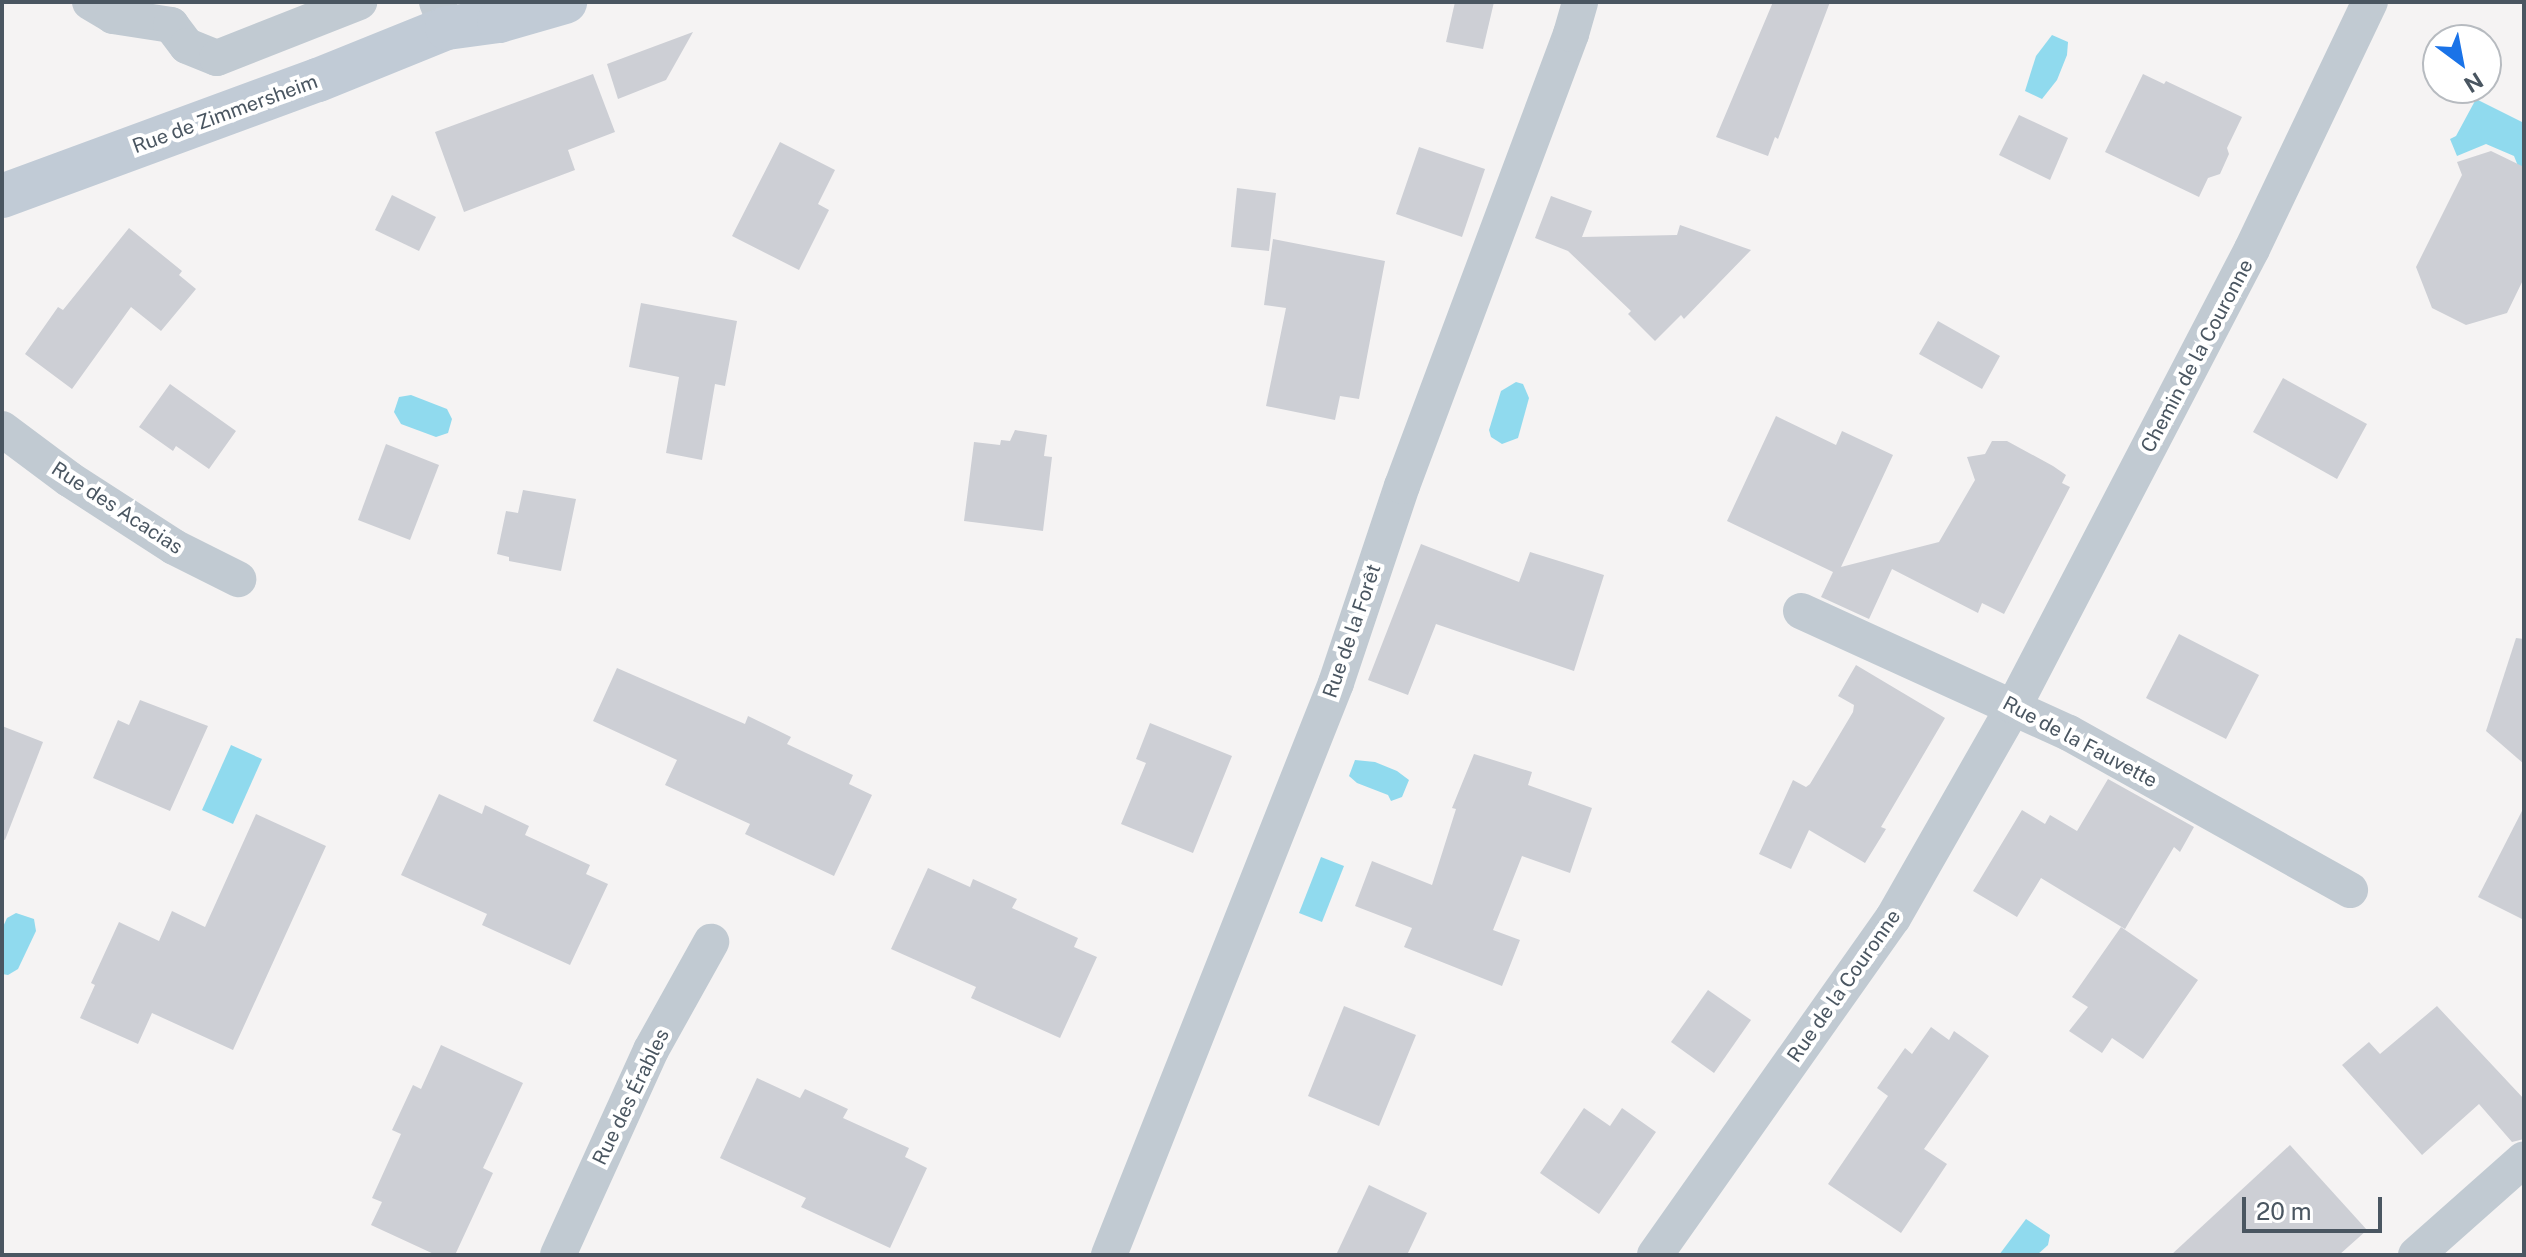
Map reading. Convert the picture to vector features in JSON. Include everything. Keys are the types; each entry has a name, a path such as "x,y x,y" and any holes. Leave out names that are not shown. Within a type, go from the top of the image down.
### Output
{"main road":[{"name":"Rue de Zimmersheim","path":"2,196 318,80 454,11 499,21 565,2"}],"street":[{"path":"90,2 113,16 179,14 187,46 217,58 359,2"},
{"name":"Rue de la Forêt","path":"1109,1255 1336,683 1402,486 1566,49 1580,2"},
{"name":"Chemin de la Couronne","path":"2014,706 2252,249 2370,2"},
{"name":"Rue des Acacias","path":"2,429 69,479 174,547 238,579"},
{"name":"Rue de la Fauvette","path":"1801,611 2014,706 2350,890"},
{"name":"Rue de la Couronne","path":"1655,1255 1893,918 2014,706"},
{"name":"Rue des Érables","path":"558,1255 651,1050 711,942"},
{"path":"2416,1255 2524,1159"}],"water":[{"path":"2052,35 2068,42 2067,55 2057,80 2042,99 2025,91 2036,56"},
{"path":"2473,104 2486,104 2524,123 2524,166 2518,166 2514,156 2486,144 2457,156 2450,139 2456,136"},
{"path":"1516,382 1523,384 1529,398 1518,438 1502,444 1491,437 1489,430 1501,391"},
{"path":"411,395 447,409 452,419 448,433 436,437 401,424 394,412 399,397"},
{"path":"231,745 262,759 233,824 202,810"},
{"path":"1355,760 1375,762 1409,780 1402,797 1391,801 1388,795 1357,783 1349,776"},
{"path":"1321,857 1344,866 1322,922 1299,913"},
{"path":"16,913 34,919 36,931 18,969 8,975 2,974 2,929 7,918"},
{"path":"2026,1219 2050,1235 2048,1245 2037,1255 1999,1255"}],"building":[{"path":"1455,2 1494,2 1483,49 1446,42"},
{"path":"1773,2 1830,2 1778,139 1775,137 1768,156 1716,137"},
{"path":"693,32 666,80 618,99 607,64"},
{"path":"593,74 615,132 568,150 575,170 464,212 435,132"},
{"path":"2143,74 2164,84 2166,81 2242,117 2227,148 2229,154 2220,174 2208,178 2199,197 2105,152"},
{"path":"2019,115 2068,138 2050,180 1999,155"},
{"path":"780,142 835,170 818,204 829,210 799,270 732,236"},
{"path":"1419,147 1485,169 1462,237 1396,214"},
{"path":"2491,151 2524,167 2524,278 2507,313 2466,325 2432,308 2416,267 2462,175 2457,162"},
{"path":"1237,188 1276,193 1269,251 1231,247"},
{"path":"392,195 436,217 419,251 375,230"},
{"path":"1551,196 1592,211 1582,237 1677,235 1680,225 1751,250 1684,319 1681,315 1655,341 1628,314 1631,311 1568,251 1535,238"},
{"path":"129,228 182,271 179,275 196,289 161,331 131,307 72,389 25,354 58,307 63,310"},
{"path":"1273,239 1385,261 1359,399 1340,396 1335,420 1266,406 1286,308 1264,305"},
{"path":"641,303 737,321 725,386 715,384 702,460 666,453 679,377 629,367"},
{"path":"1938,321 2000,356 1982,389 1919,354"},
{"path":"2283,378 2367,424 2337,479 2253,432"},
{"path":"170,384 236,431 209,469 176,446 173,451 139,427"},
{"path":"1776,416 1836,445 1842,431 1893,455 1841,567 1939,542 1975,480 1967,457 1985,454 1992,441 2007,441 2053,466 2066,475 2062,483 2070,487 2004,614 1982,603 1978,613 1892,569 1869,619 1821,597 1833,572 1727,521"},
{"path":"1015,430 1047,435 1044,456 1052,457 1043,531 964,521 974,442 1000,445 1001,440 1010,441"},
{"path":"386,444 439,465 410,540 358,520"},
{"path":"523,490 576,499 561,571 509,561 509,557 497,554 506,511 518,513"},
{"path":"1421,544 1519,582 1530,552 1604,575 1574,671 1436,624 1408,695 1368,680"},
{"path":"2179,634 2259,675 2226,739 2146,698"},
{"path":"2516,638 2524,639 2524,764 2486,731"},
{"path":"1856,665 1945,718 1881,827 1886,829 1865,863 1809,830 1791,869 1759,854 1793,780 1806,787 1810,784 1853,712 1854,705 1838,696"},
{"path":"617,668 745,724 748,716 791,737 787,744 853,775 849,784 872,795 834,876 745,834 750,824 665,785 677,760 593,721"},
{"path":"140,700 208,726 170,811 93,778 118,720 129,725"},
{"path":"1150,723 1232,756 1193,853 1121,824 1146,763 1136,759"},
{"path":"2,726 43,742 5,840 2,839"},
{"path":"1474,754 1532,772 1528,785 1592,808 1570,873 1522,856 1493,930 1520,940 1502,986 1404,947 1412,928 1355,906 1372,861 1432,885 1456,809 1452,808"},
{"path":"2108,779 2194,827 2180,852 2174,847 2125,929 2041,878 2017,917 1973,891 2022,810 2045,824 2050,815 2077,831"},
{"path":"439,794 482,814 485,805 529,826 525,835 590,865 586,874 608,884 570,965 482,925 487,914 401,875"},
{"path":"2524,807 2524,920 2478,897"},
{"path":"256,814 326,846 233,1050 152,1013 138,1044 80,1018 95,985 91,983 119,922 159,941 172,911 205,927"},
{"path":"928,868 970,887 973,879 1017,899 1012,908 1078,938 1074,947 1097,957 1060,1038 971,998 976,987 891,949"},
{"path":"2121,927 2198,980 2143,1059 2112,1038 2102,1053 2069,1031 2088,1007 2072,997"},
{"path":"1708,990 1751,1020 1714,1073 1671,1042"},
{"path":"1344,1006 1416,1035 1379,1126 1308,1096"},
{"path":"2437,1006 2524,1099 2524,1139 2512,1142 2479,1104 2422,1155 2342,1065 2369,1042 2380,1054"},
{"path":"1931,1027 1949,1040 1954,1031 1989,1056 1924,1149 1947,1164 1901,1233 1828,1184 1888,1096 1877,1088 1905,1048 1912,1054"},
{"path":"441,1045 523,1083 483,1168 493,1173 455,1255 436,1255 371,1225 382,1202 372,1198 401,1134 392,1130 413,1085 421,1089"},
{"path":"757,1078 800,1098 805,1089 848,1109 843,1118 909,1148 905,1157 927,1168 890,1248 801,1207 806,1198 720,1158"},
{"path":"1584,1108 1610,1126 1622,1108 1656,1132 1599,1214 1540,1173"},
{"path":"2290,1145 2367,1230 2339,1255 2171,1255"},
{"path":"1369,1185 1427,1213 1407,1255 1336,1255"}]}
